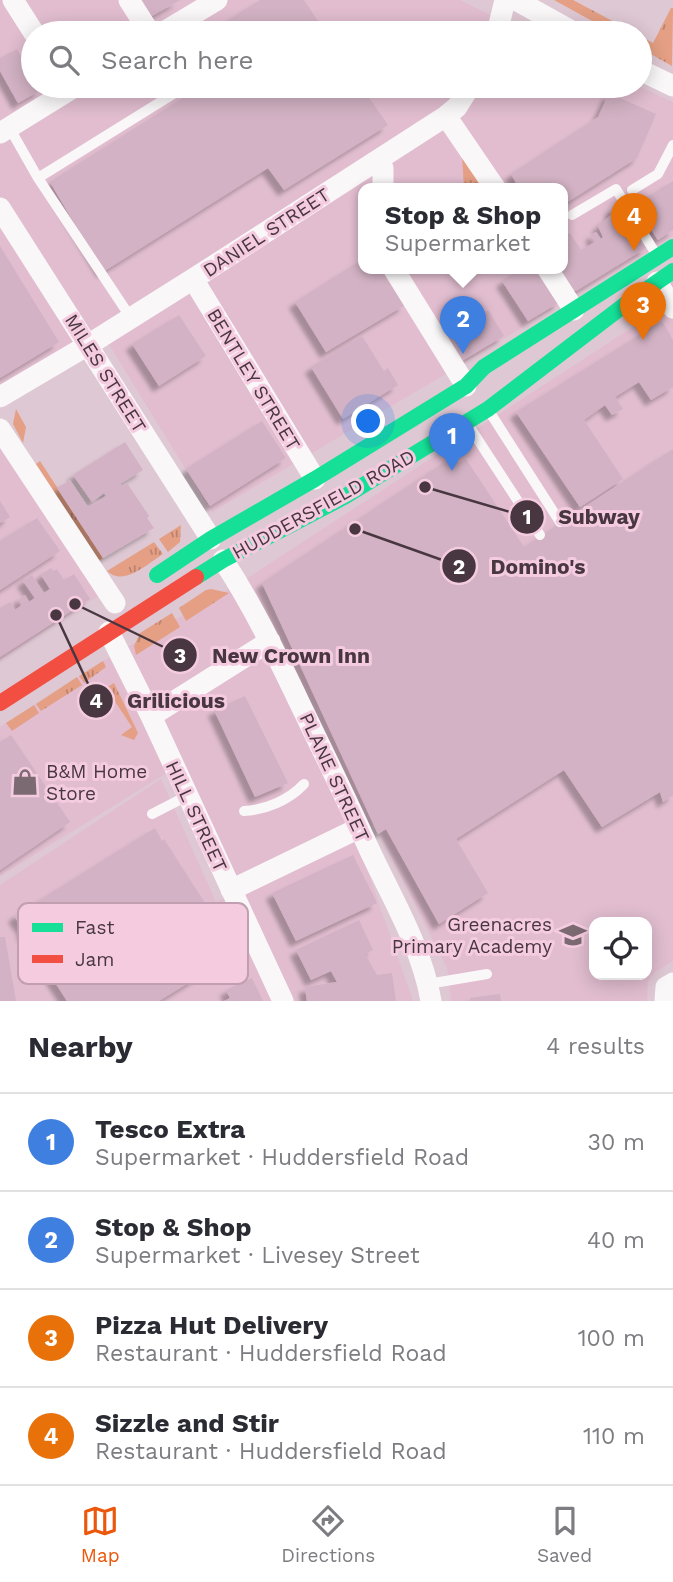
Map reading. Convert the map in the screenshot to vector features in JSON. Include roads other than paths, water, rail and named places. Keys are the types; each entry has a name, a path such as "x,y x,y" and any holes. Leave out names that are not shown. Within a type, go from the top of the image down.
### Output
{"main road":[{"name":"HUDDERSFIELD ROAD","path":"0,703 223,560 344,497 468,401 484,367 673,247"},
{"name":"HUDDERSFIELD ROAD","path":"147,582 211,539 315,479 468,401 665,277"}],"street":[{"path":"13,0 26,21"},
{"path":"130,0 152,21"},
{"path":"182,21 216,0"},
{"path":"500,21 505,0"},
{"path":"516,0 554,21"},
{"path":"652,76 673,86"},
{"path":"5,130 54,98"},
{"name":"DANIEL STREET","path":"0,397 88,345 378,160 446,116 463,98"},
{"path":"446,116 492,183"},
{"path":"378,160 383,168 383,183"},
{"name":"MILES STREET","path":"0,208 211,539"},
{"path":"397,274 447,357 468,401"},
{"path":"551,274 575,310"},
{"path":"665,277 673,308"},
{"name":"BENTLEY STREET","path":"193,279 315,479"},
{"path":"0,429 115,603"},
{"name":"PLANE STREET","path":"223,560 242,588 270,640 418,954 430,993"},
{"name":"HILL STREET","path":"109,632 237,903"},
{"path":"151,716 270,640"},
{"path":"231,890 359,828"},
{"name":"HILL STREET","path":"248,926 283,1001"}],"lane":[{"path":"38,178 167,98"},
{"path":"5,130 131,318"},
{"path":"632,190 658,174 673,145"},
{"path":"572,215 615,190 658,256"},
{"path":"468,401 560,522"},
{"path":"468,401 540,535"},
{"path":"244,811 261,810 296,793 304,784"},
{"path":"152,814 187,796"},
{"path":"430,993 487,974"}],"place":[{"name":"Sizzle and Stir","path":"634,251"},
{"name":"Pizza Hut Delivery","path":"643,340"},
{"name":"Stop & Shop","path":"463,354"},
{"name":"Tesco Extra","path":"452,471"},
{"name":"Subway","path":"425,487"},
{"name":"Domino's","path":"355,529"},
{"name":"New Crown Inn","path":"75,604"},
{"name":"Grilicious","path":"56,615"},
{"name":"B&M Home Store","path":"25,782"},
{"name":"Greenacres Primary Academy","path":"573,935"}]}
